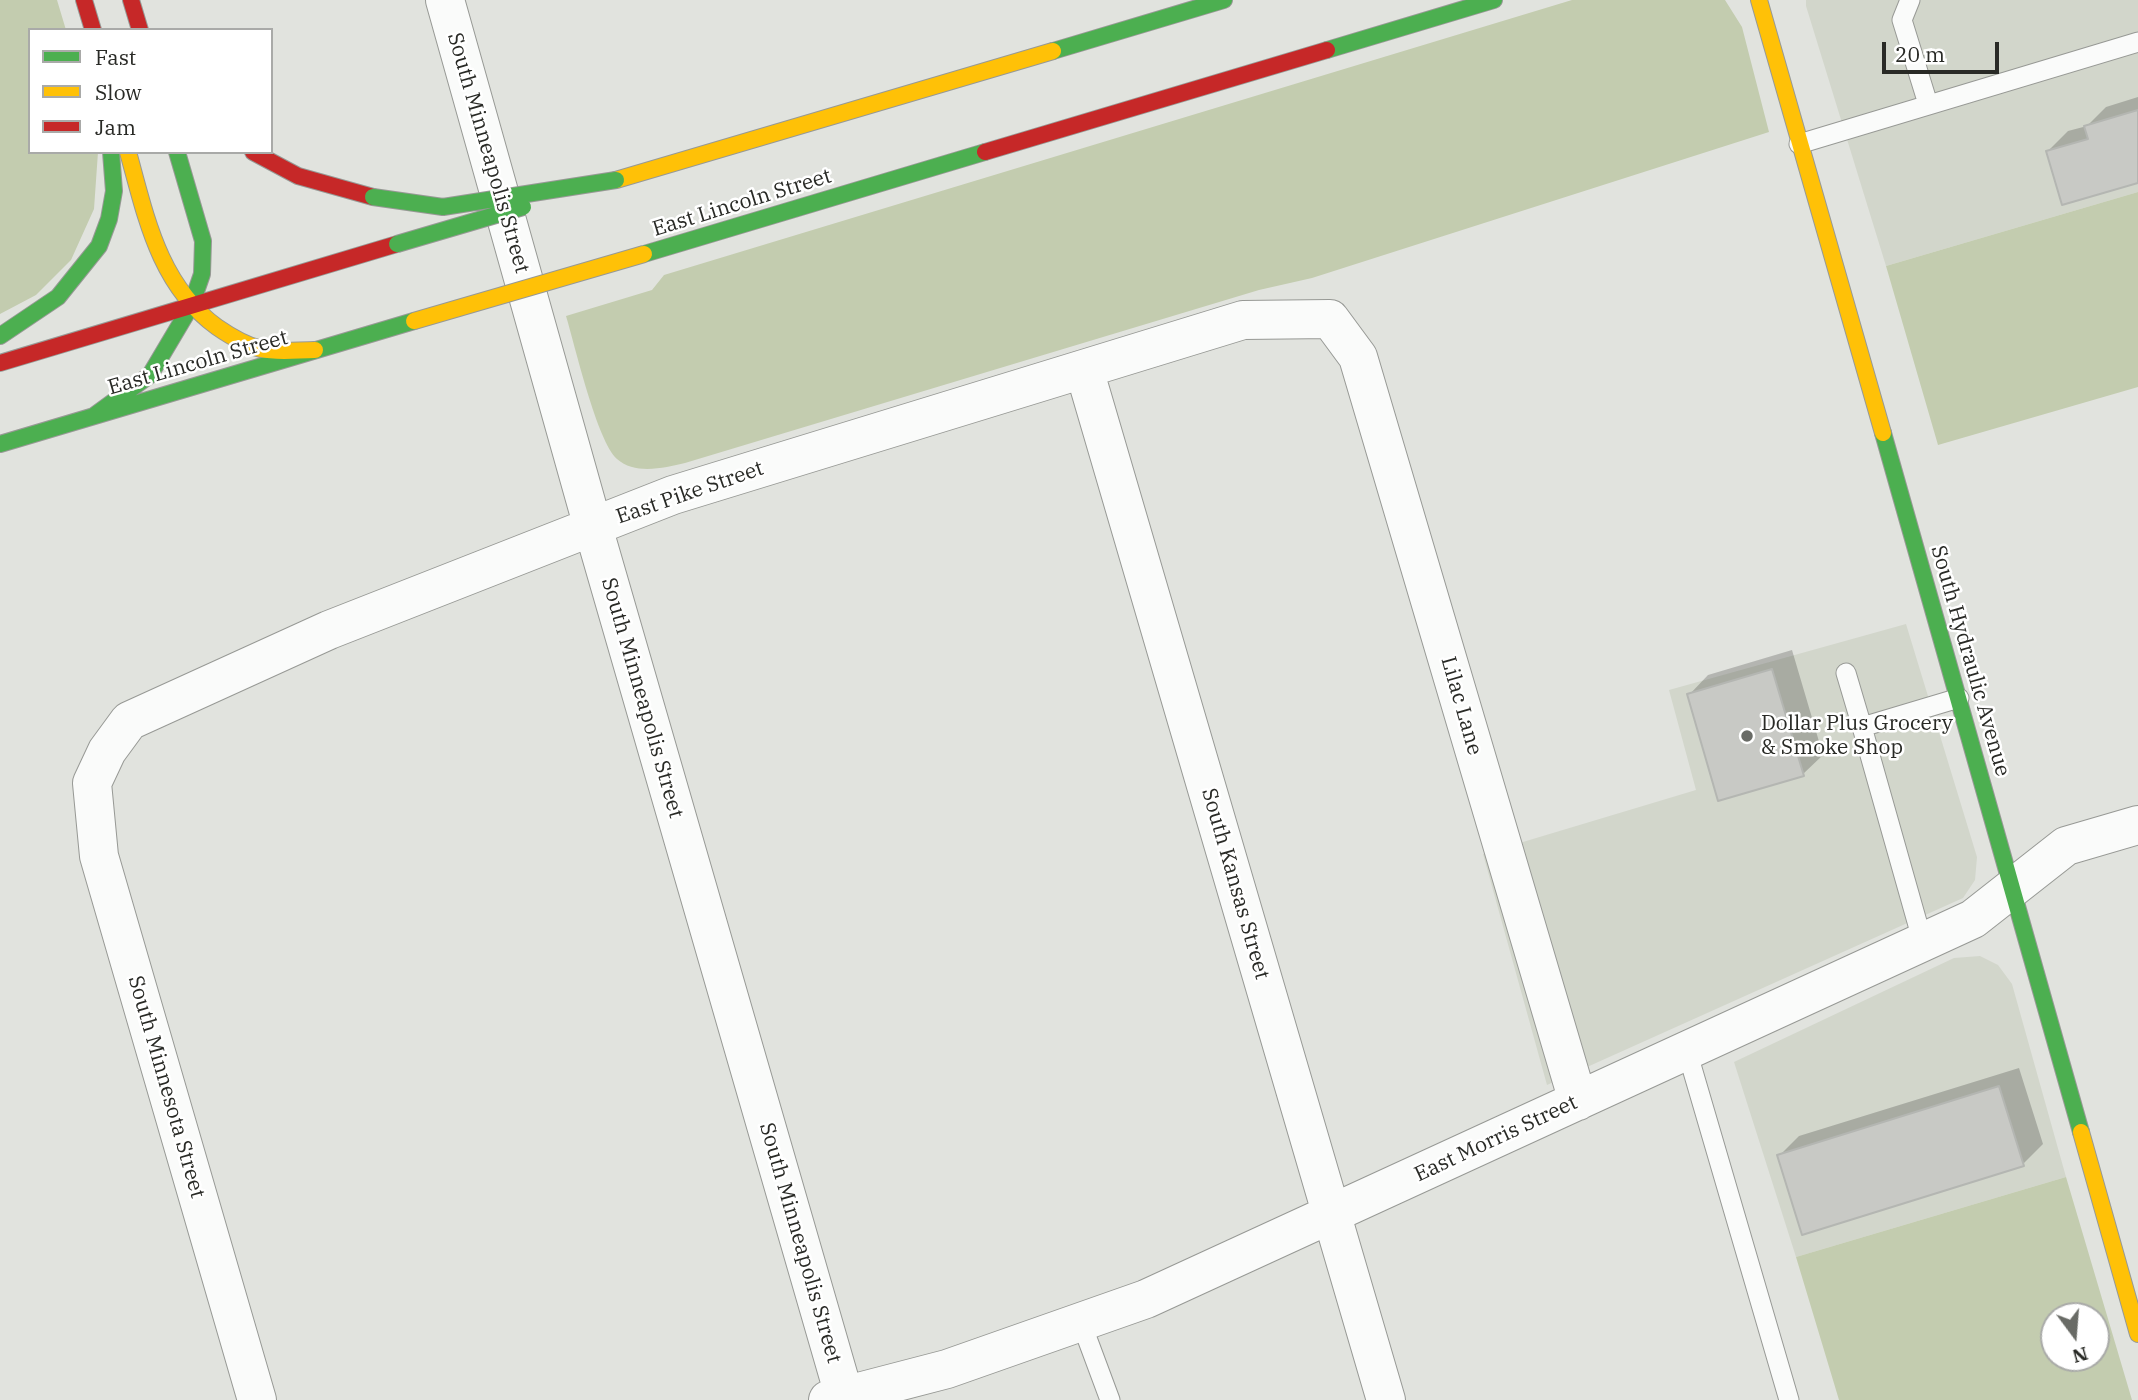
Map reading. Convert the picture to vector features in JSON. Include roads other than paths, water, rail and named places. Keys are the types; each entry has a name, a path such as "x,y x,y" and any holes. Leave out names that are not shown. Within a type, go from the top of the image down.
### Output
{"main road":[{"path":"84,0 92,28"},
{"path":"0,363 1224,0"},
{"name":"East Lincoln Street","path":"0,443 1494,0"},
{"name":"South Hydraulic Avenue","path":"1759,0 2138,1334"},
{"path":"0,336 58,297 99,246 109,219 114,191 111,154"},
{"path":"129,154 158,258 191,306 223,331 261,349 315,350"},
{"path":"95,415 150,375 191,306 202,274 203,241 178,154"},
{"path":"257,154 298,176 373,197 443,206 616,180"}],"street":[{"name":"South Minneapolis Street","path":"445,0 836,1398"},
{"name":"East Pike Street","path":"96,771 129,721 328,629 673,495 1243,320 1330,319"},
{"name":"Lilac Lane","path":"1330,319 1359,357 1578,1101"},
{"name":"South Kansas Street","path":"1084,369 1386,1400"},
{"name":"South Minnesota Street","path":"96,771 92,783 99,856 257,1400"},
{"name":"East Morris Street","path":"836,1398 947,1368 1146,1299 1923,943 1973,919 2066,846 2138,825"}],"lane":[{"path":"1910,0 1902,20 1928,104"},
{"path":"1799,144 2138,41"},
{"path":"1846,673 1923,943"},
{"path":"1862,727 1959,698"},
{"path":"1687,1051 1789,1400"},
{"path":"1081,1322 1110,1400"}],"place":[{"name":"Dollar Plus Grocery & Smoke Shop","path":"1747,736"}]}
